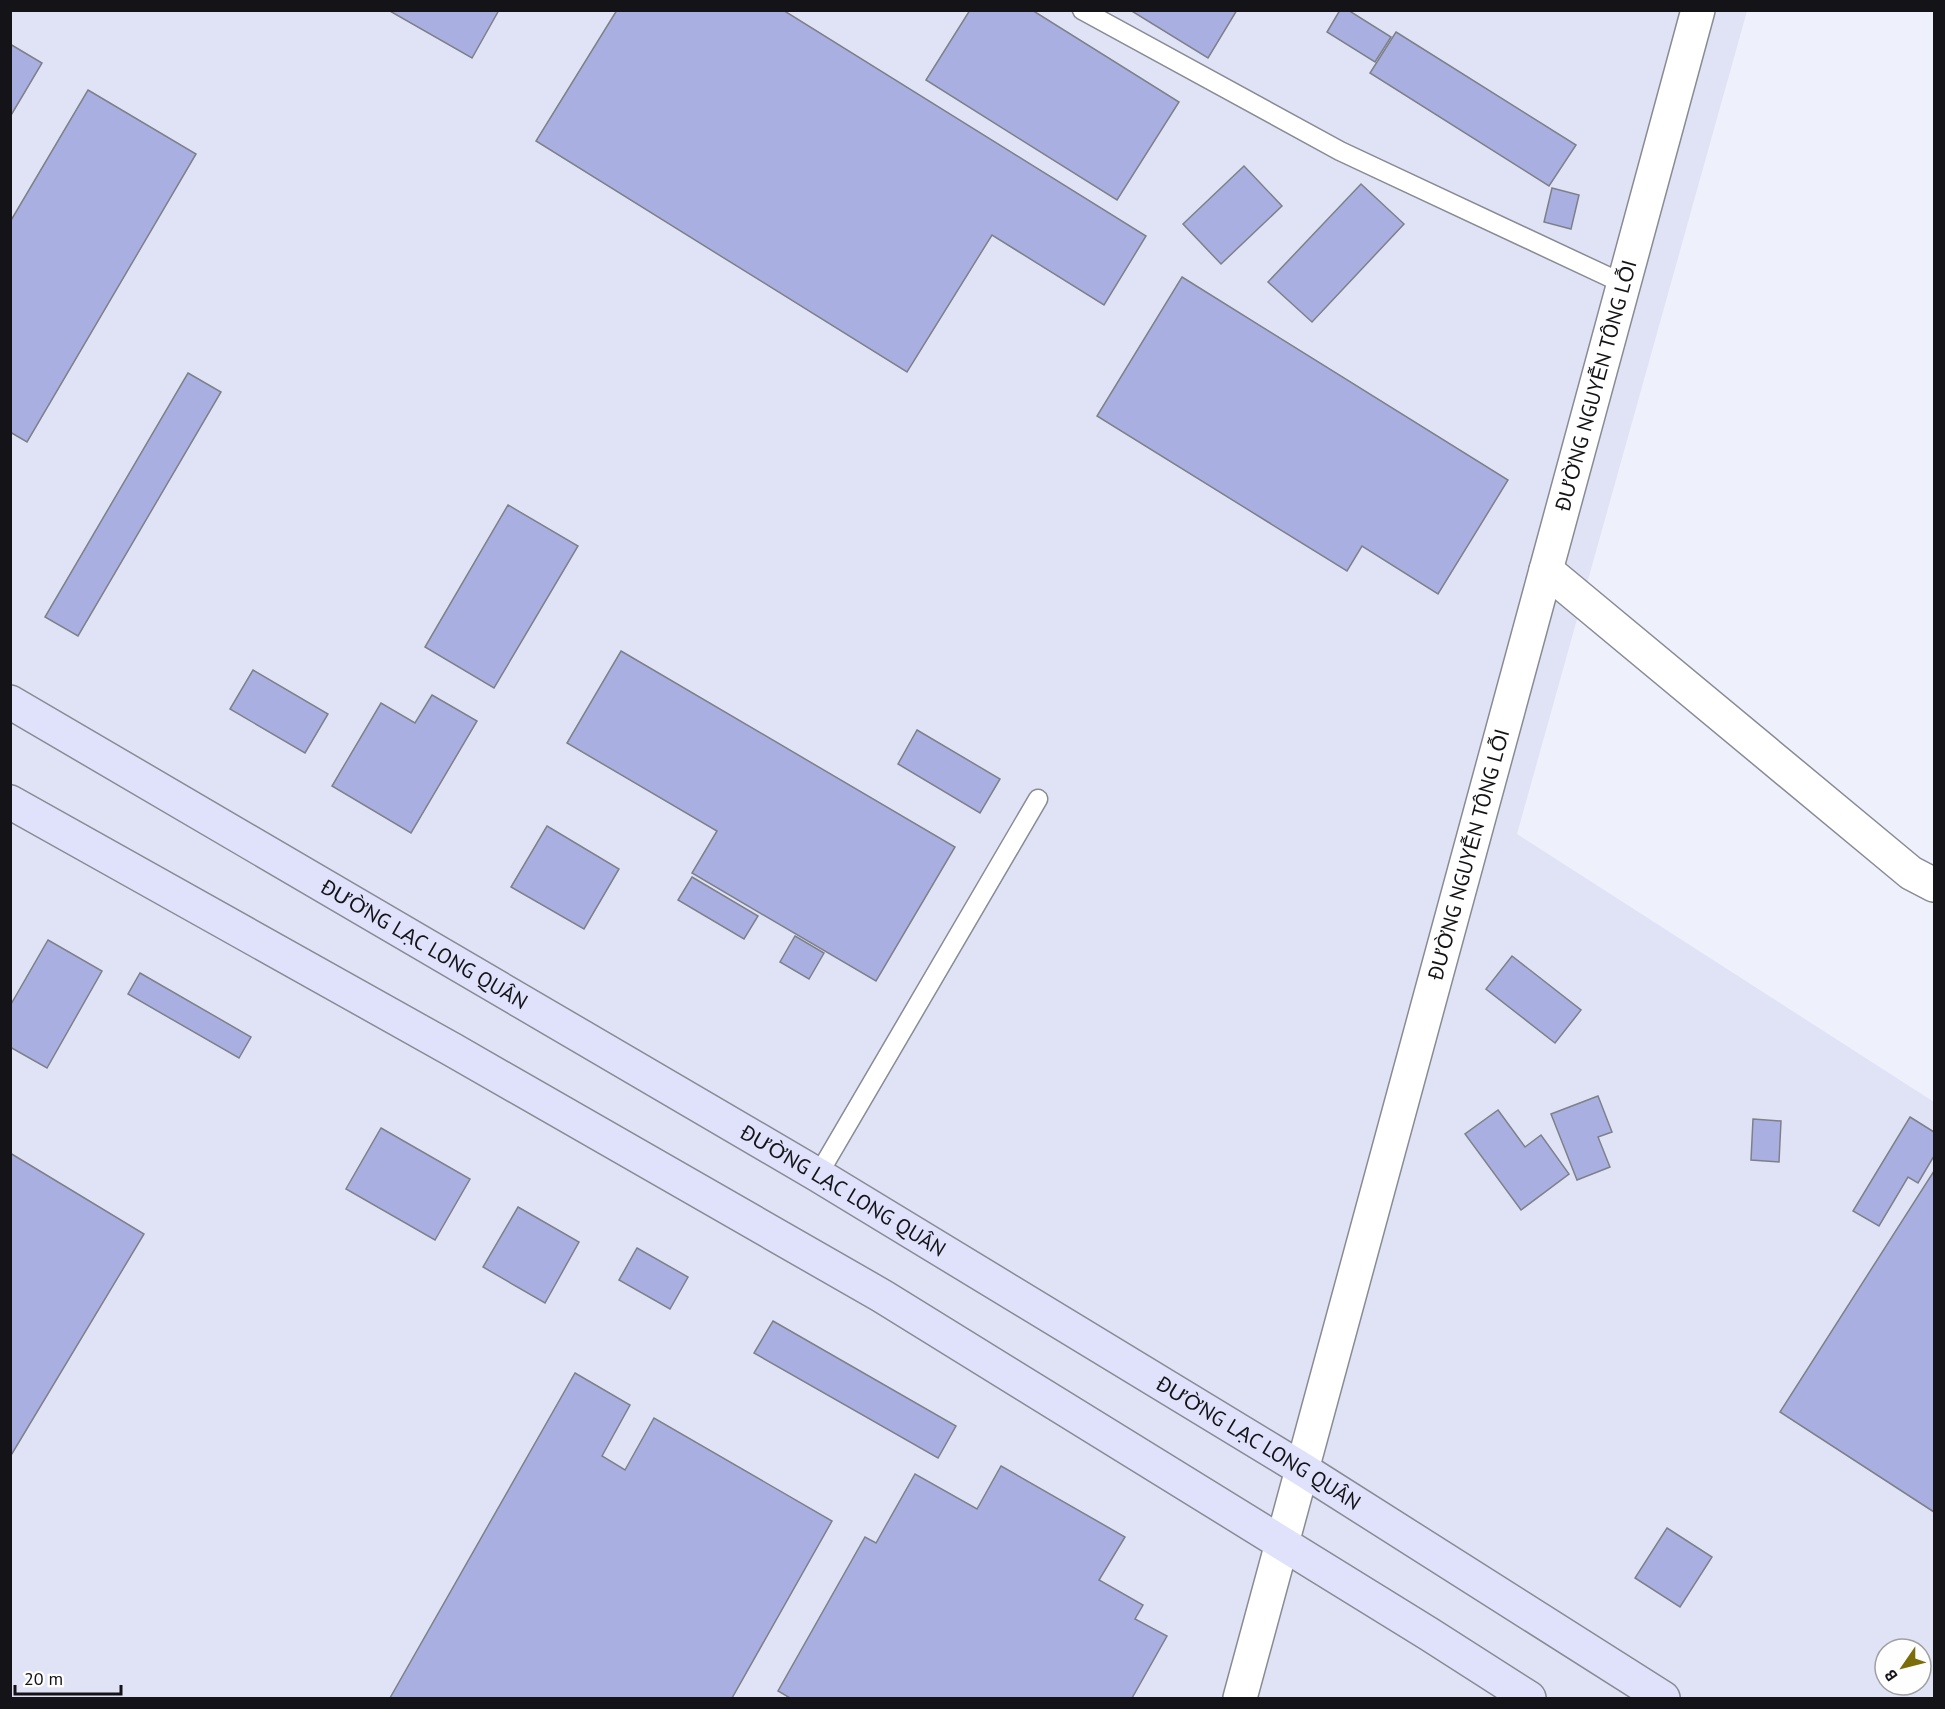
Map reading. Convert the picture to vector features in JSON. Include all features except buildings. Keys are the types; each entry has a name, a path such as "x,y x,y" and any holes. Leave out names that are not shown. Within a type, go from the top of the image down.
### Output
{"main road":[{"name":"ĐƯỜNG LẠC LONG QUÂN","path":"10,702 818,1175 1302,1468 1663,1698"},
{"path":"10,802 453,1050 882,1296 1529,1698"}],"street":[{"name":"ĐƯỜNG NGUYỄN TÔNG LỖI","path":"1240,1698 1698,10"},
{"path":"1546,570 1911,873 1935,885"}],"lane":[{"path":"1082,10 1340,151 1624,284"},
{"path":"818,1175 1038,799"}],"shaded area":[{"path":"11,11 1747,11 1517,834 1934,1102 1934,1698 11,1698"}]}
